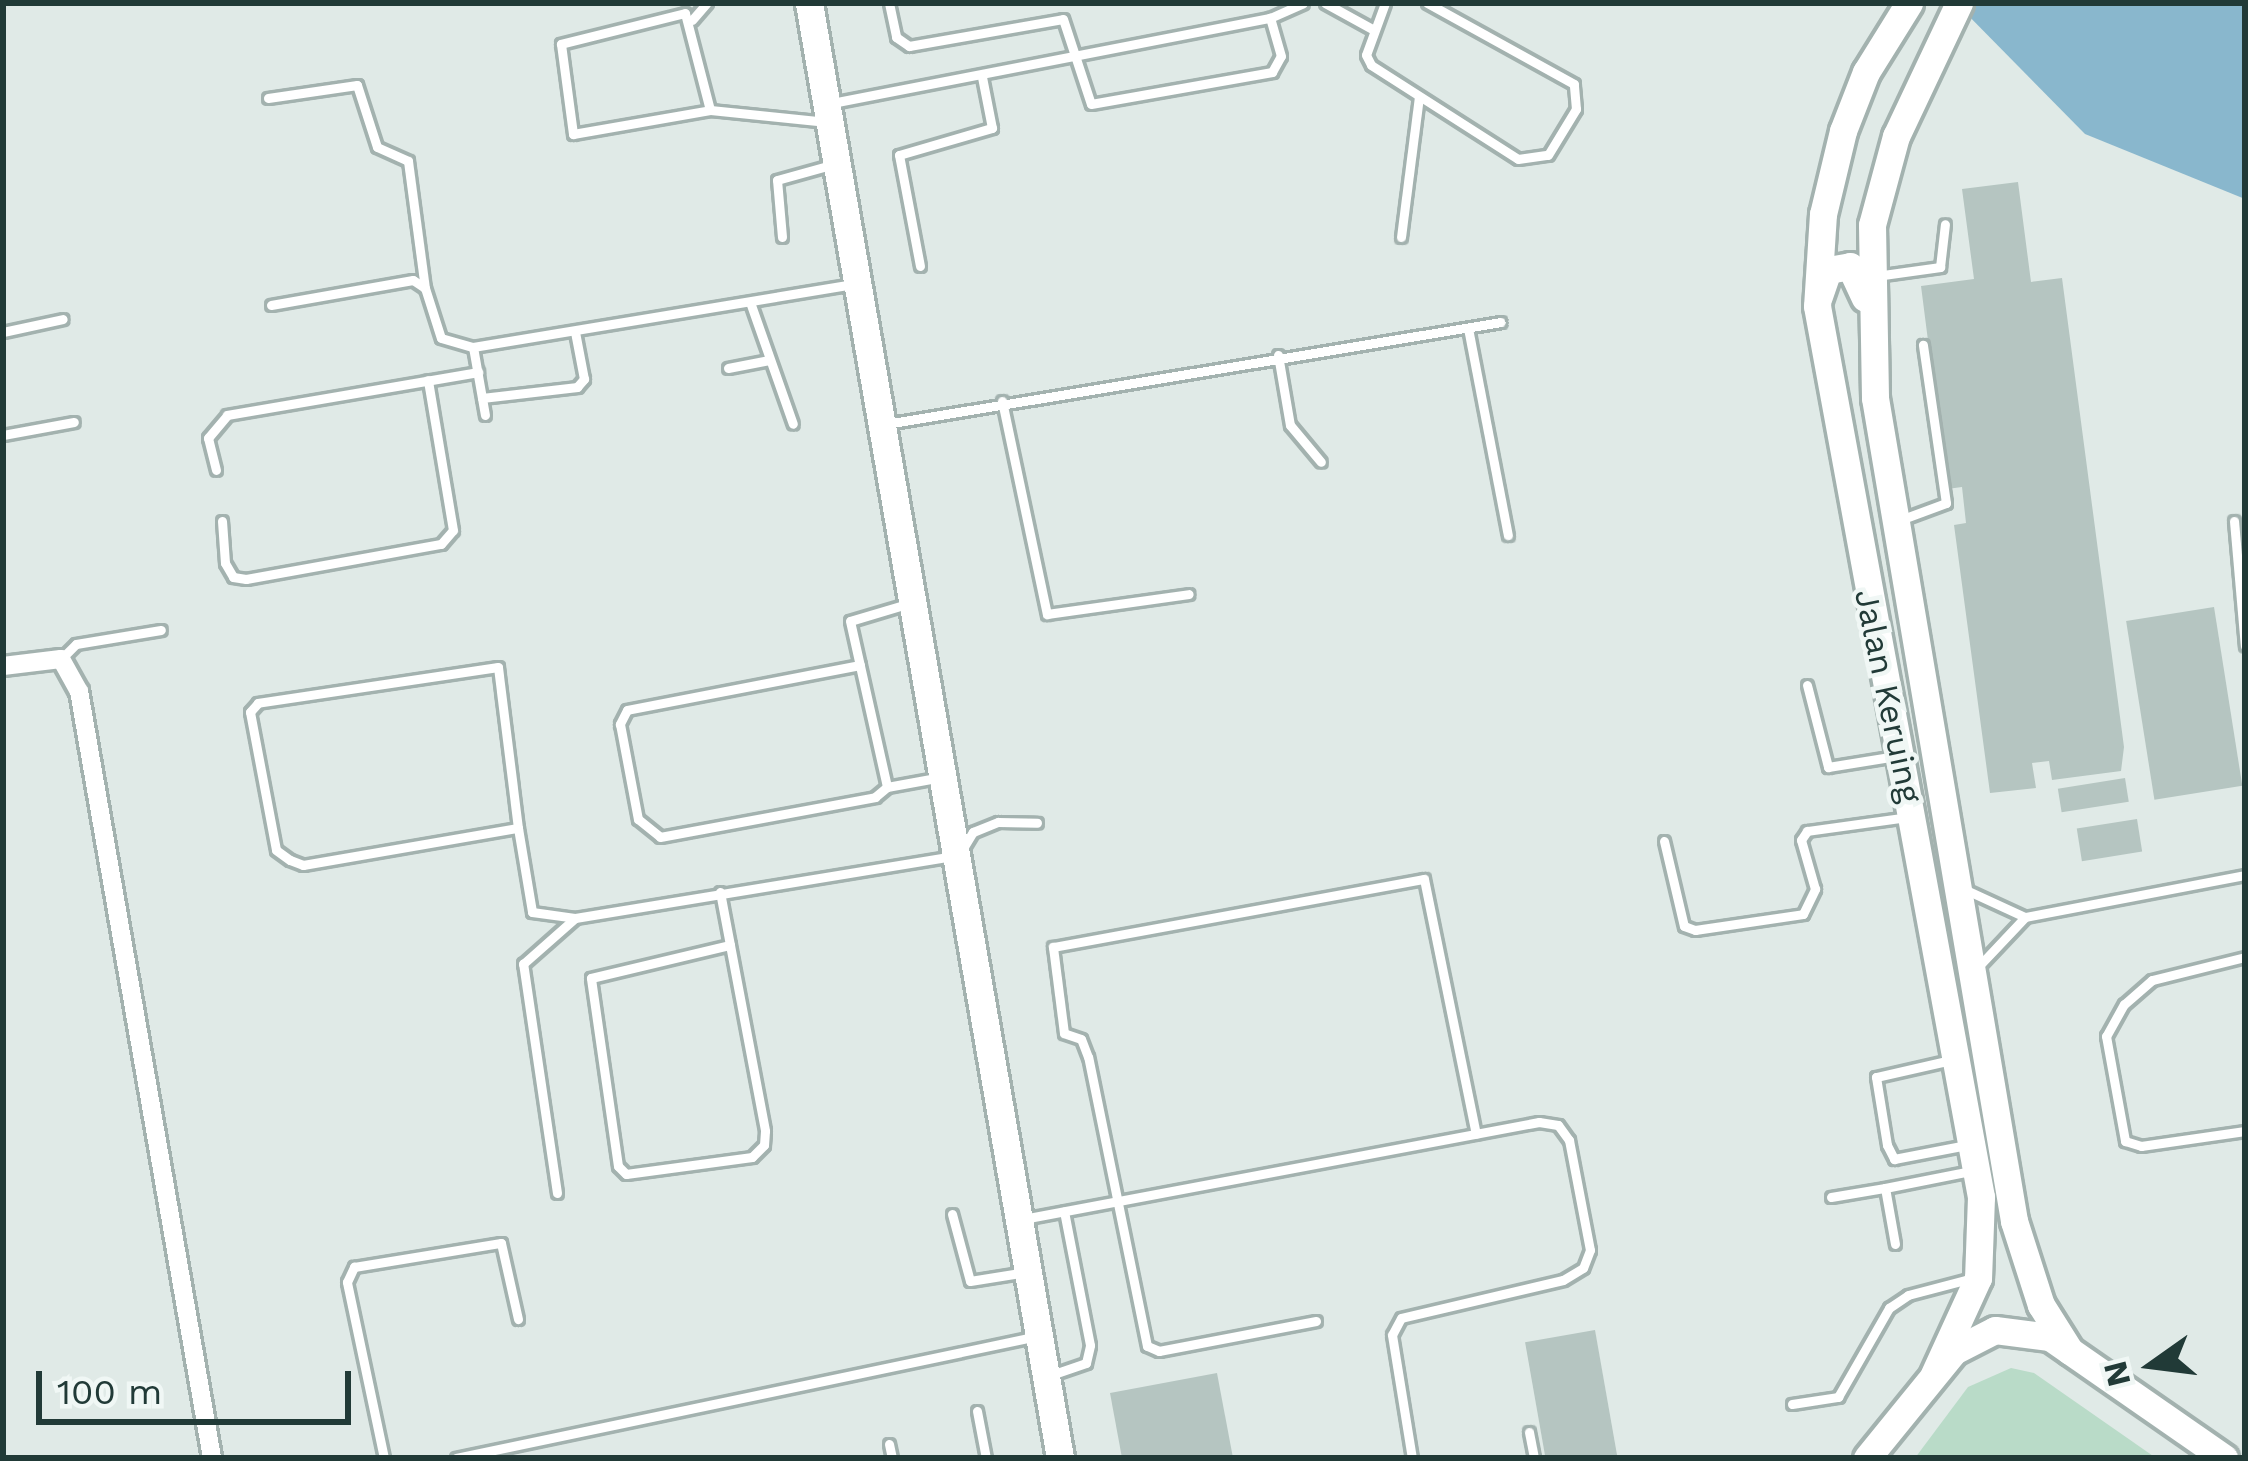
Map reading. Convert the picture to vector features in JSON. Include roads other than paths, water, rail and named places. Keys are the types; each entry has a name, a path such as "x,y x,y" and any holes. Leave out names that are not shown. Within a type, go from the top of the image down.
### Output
{"main road":[{"path":"809,3 947,776 1060,1458"},
{"name":"Jalan Keruing","path":"1902,12 1843,131 1823,214 1817,306 1831,416 1913,816 1984,1228 1978,1277 1934,1374"},
{"name":"Jalan Keruing","path":"1952,13 1895,136 1872,225 1874,398 2018,1235 2041,1305 2069,1351"},
{"path":"1817,306 1828,270 1850,266 1871,318"},
{"path":"1867,1458 1934,1374 1975,1336 1995,1330 2050,1337 2224,1458"}],"street":[{"path":"3,667 61,658 79,691 212,1458"}],"lane":[{"path":"692,20 706,3"},
{"path":"889,3 900,44 1059,18 1091,104 1271,72 1281,56 1270,18"},
{"path":"692,20 673,15 567,38 560,54 566,123 586,137 710,110 828,113 1270,18 1303,3"},
{"path":"1325,3 1374,30"},
{"path":"1385,3 1374,30 1371,65 1418,98 1534,163 1548,155 1579,96 1574,84 1427,3"},
{"path":"692,20 710,110"},
{"path":"920,266 899,155 992,128 982,77"},
{"path":"268,98 357,85 376,147 408,160 424,288 441,338 473,346 857,284"},
{"path":"1401,237 1418,98"},
{"path":"782,237 776,180 837,164"},
{"path":"1871,277 1940,267 1945,224"},
{"path":"272,305 412,280 424,288"},
{"path":"750,302 793,424"},
{"path":"3,332 63,319"},
{"path":"881,425 1278,355 1501,322"},
{"path":"1468,328 1508,535"},
{"path":"482,398 577,387 584,379 575,332"},
{"path":"1895,521 1946,502 1923,345"},
{"path":"473,346 485,416"},
{"path":"1278,355 1290,425 1321,462"},
{"path":"728,368 769,360"},
{"path":"217,470 208,438 227,415 478,372"},
{"path":"221,521 225,563 233,577 246,579 441,544 453,530 428,380"},
{"path":"1002,401 1047,614 1190,594"},
{"path":"3,435 74,422"},
{"path":"2234,521 2245,646"},
{"path":"887,787 852,615 915,603"},
{"path":"61,658 76,644 161,630"},
{"path":"860,664 627,710 620,724 638,819 660,837 875,797 887,787 947,776"},
{"path":"518,828 303,865 290,860 277,850 250,712 258,704 498,667 532,912 575,918 959,855 973,832 998,822 1037,823"},
{"path":"1807,685 1828,767 1901,754"},
{"path":"1664,841 1684,926 1695,930 1803,914 1815,889 1801,840 1807,831 1913,816"},
{"path":"1971,980 1993,943 2024,917 2245,875"},
{"path":"1316,1321 1152,1349 1088,1057 1081,1039 1064,1034 1053,947 1410,877 1424,879 1432,892 1476,1134"},
{"path":"1954,883 2024,917"},
{"path":"720,892 730,946 764,1145 752,1156 626,1174 618,1166 591,978 730,946"},
{"path":"557,1193 523,964 575,918"},
{"path":"2245,957 2152,980 2125,1004 2106,1036 2125,1141 2141,1146 2245,1131"},
{"path":"1957,1058 1876,1077 1887,1145 1894,1159 1974,1157"},
{"path":"1017,1220 1476,1134 1558,1125 1569,1140 1590,1250 1583,1268 1563,1280 1401,1318 1392,1335 1412,1458"},
{"path":"1831,1197 1885,1187 1974,1157"},
{"path":"1885,1187 1895,1244"},
{"path":"1046,1377 1086,1363 1090,1346 1064,1211"},
{"path":"952,1214 970,1281 1026,1272"},
{"path":"384,1458 347,1282 354,1267 501,1244 518,1319"},
{"path":"1792,1404 1838,1397 1889,1308 1908,1295 1978,1277"},
{"path":"456,1458 1038,1336"},
{"path":"977,1412 986,1458"},
{"path":"1529,1432 1534,1458"},
{"path":"889,1444 892,1458"}],"water":[{"path":"1956,3 2245,3 2245,199 2085,134"}]}
